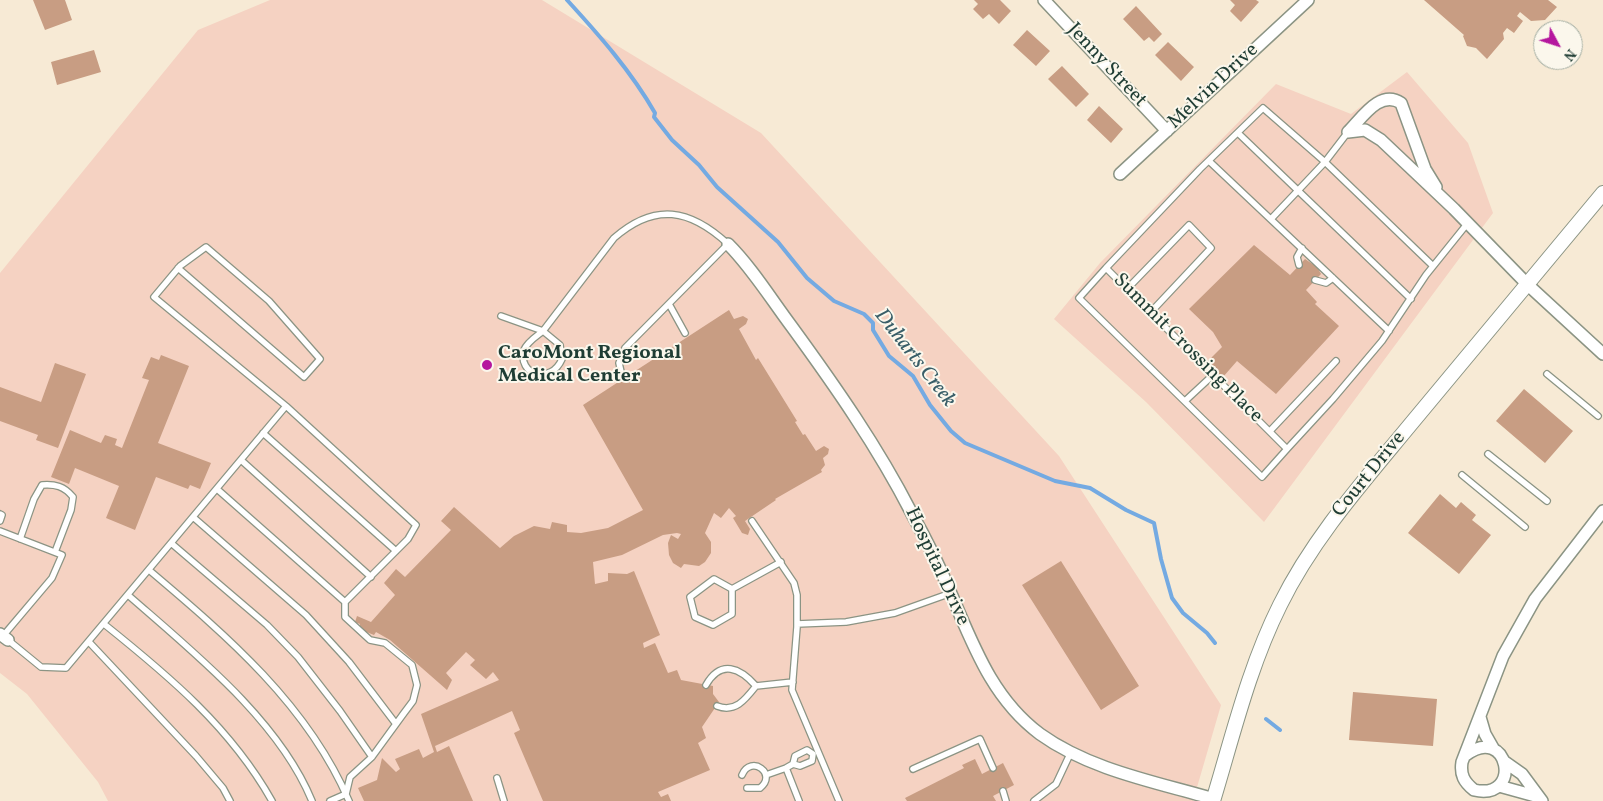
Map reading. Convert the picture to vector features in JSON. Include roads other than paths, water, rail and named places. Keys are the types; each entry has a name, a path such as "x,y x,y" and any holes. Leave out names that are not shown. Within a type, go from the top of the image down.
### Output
{"street":[{"name":"Jenny Street","path":"1044,0 1167,131"},
{"name":"Melvin Drive","path":"1120,174 1308,0"},
{"path":"1348,132 1380,100 1395,99 1402,103 1425,169 1445,201"},
{"path":"1348,132 1365,130 1381,140 1445,201 1528,285 1603,354"},
{"name":"Court Drive","path":"1213,800 1258,655 1280,604 1299,570 1319,539 1362,483 1603,193"},
{"name":"Hospital Drive","path":"728,244 750,269 851,409 912,512 951,593 978,658 1004,699 1040,733 1071,752 1124,772 1213,800"},
{"path":"1505,762 1504,779 1499,786 1491,791 1474,790 1467,785 1461,770 1503,656 1535,599 1603,511"},
{"path":"1480,717 1492,748 1500,754 1505,762 1522,774 1540,799"},
{"path":"1466,754 1474,749 1492,748"},
{"path":"1499,786 1540,799"}],"lane":[{"name":"Summit Crossing Place","path":"1287,449 1106,268 1263,108 1325,162"},
{"path":"1271,218 1325,162 1348,132"},
{"path":"1238,133 1410,299"},
{"path":"1209,161 1389,331"},
{"path":"1325,162 1434,266"},
{"path":"500,316 543,330 560,345 562,359 556,370 549,374 541,376 527,368 524,360 524,351 530,341 543,330 614,238 639,220 652,214 683,216 710,228 728,244 625,348 619,363 622,376"},
{"path":"1106,268 1079,298 1262,476 1333,400 1389,331 1434,266 1467,224"},
{"path":"1127,289 1189,225 1211,248 1150,312"},
{"path":"178,268 304,377 320,359 270,301 206,247 178,268 154,297 286,406 416,525 408,539 345,602 345,617 370,640 385,643 412,665 417,684 413,701 372,757 350,777 346,794"},
{"path":"1299,265 1297,257 1302,248"},
{"path":"1315,280 1326,283 1333,278"},
{"path":"669,304 685,333"},
{"path":"1270,432 1336,362"},
{"path":"1547,374 1598,416"},
{"path":"1185,401 1213,375"},
{"path":"0,531 62,555 52,578 4,636 41,667 66,668 286,406"},
{"path":"263,433 396,551"},
{"path":"1488,454 1547,501"},
{"path":"241,460 371,577"},
{"path":"1462,475 1525,527"},
{"path":"20,539 34,499 42,485 56,484 68,490 73,497 71,510 55,552"},
{"path":"217,488 345,602"},
{"path":"0,514 2,515 0,521"},
{"path":"193,517 306,615 349,662 396,724"},
{"path":"752,521 794,583 797,595 797,624 792,690 816,752 839,801"},
{"path":"172,543 267,626 298,657 340,711 372,757"},
{"path":"732,589 781,562"},
{"path":"149,570 222,631 269,679 316,739 350,801"},
{"path":"714,578 732,589 732,614 713,625 695,617 690,597 714,578"},
{"path":"797,624 846,622 895,613 951,593"},
{"path":"128,595 240,697 284,751 312,801"},
{"path":"104,624 165,673 215,721 256,773 272,801"},
{"path":"89,642 196,756 223,788 230,801"},
{"path":"706,685 712,676 725,669 734,669 745,674 756,686"},
{"path":"717,706 732,708 739,705 756,686 793,682"},
{"path":"913,769 980,739 993,768"},
{"path":"793,764 795,756 807,750 816,752"},
{"path":"766,775 793,764 800,766 812,760 816,752"},
{"path":"1034,801 1056,784 1071,752"},
{"path":"742,775 747,768 754,765 762,768 766,775 765,783 760,788 748,788"},
{"path":"786,768 799,801"},
{"path":"497,778 504,801"},
{"path":"1002,791 1006,801"},
{"path":"330,801 346,794"}],"waterway":[{"name":"Duharts Creek","path":"567,0 625,68 655,113 654,117 672,140 699,165 717,187 778,242 807,278 834,301 864,314 873,323 873,330 889,356 913,376 930,405 951,431 965,443 1055,481 1090,488 1126,510 1154,523 1161,559 1172,598 1183,613 1207,633 1215,643"},
{"name":"Duharts Creek","path":"1266,719 1280,730"}],"place":[{"name":"CaroMont Regional Medical Center","path":"487,365"}]}
